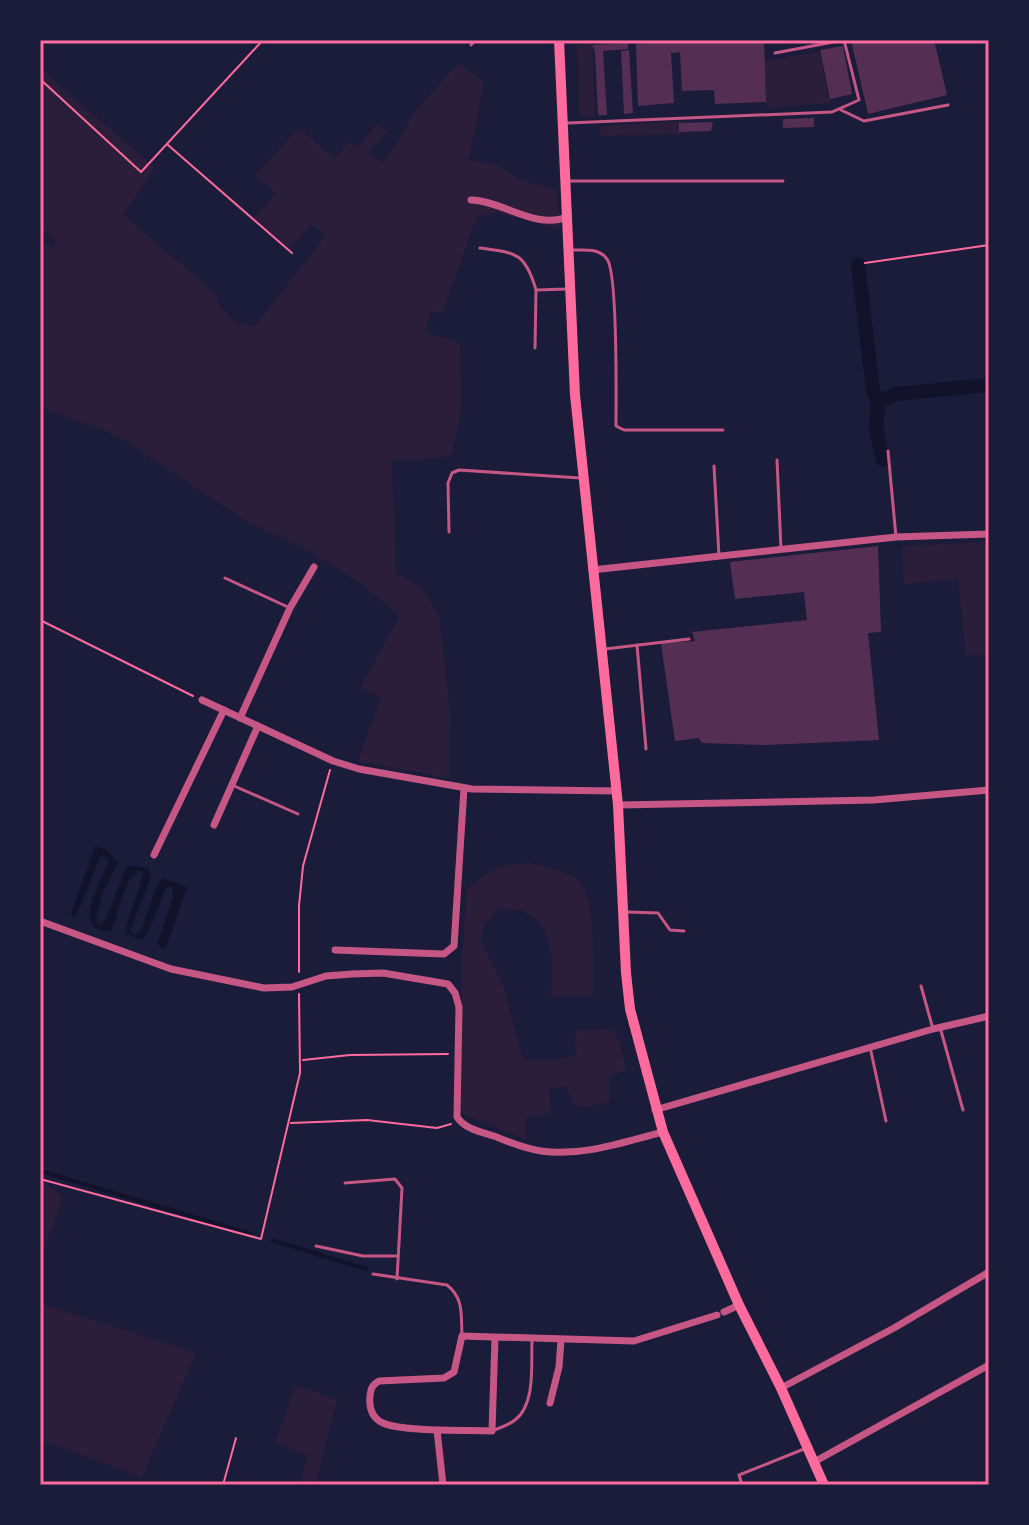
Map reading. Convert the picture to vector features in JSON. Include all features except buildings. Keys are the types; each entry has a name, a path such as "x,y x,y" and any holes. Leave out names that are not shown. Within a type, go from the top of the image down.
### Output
{"main road":[{"path":"559,40 575,395 618,805 630,1009 663,1132 739,1305 781,1388 824,1485"}],"street":[{"path":"471,200 493,202 543,221 558,221 567,217"},
{"path":"592,570 896,537 989,534"},
{"path":"240,718 290,608 314,567"},
{"path":"202,700 333,761 405,778 464,788 616,791"},
{"path":"154,855 224,710"},
{"path":"214,825 258,726"},
{"path":"335,950 444,954 454,946 464,788"},
{"path":"618,805 874,800 989,790"},
{"path":"40,921 171,969 264,988 298,986 326,976 383,973 448,984 458,1000 456,1108 460,1122 467,1127 540,1151 586,1151 663,1132"},
{"path":"655,1110 937,1028 989,1016"},
{"path":"781,1388 894,1328 989,1272"},
{"path":"495,1338 492,1431 437,1430 382,1423 372,1414 369,1405 371,1390 379,1381 450,1376 457,1368 462,1336 634,1341 739,1305"},
{"path":"550,1403 559,1367 561,1340"},
{"path":"814,1462 989,1365"},
{"path":"437,1430 443,1485"}],"lane":[{"path":"471,45 475,40"},
{"path":"564,124 812,114 840,109 859,100 844,40 775,53"},
{"path":"840,109 864,121 948,105"},
{"path":"566,181 783,181"},
{"path":"480,248 514,252 522,258 531,273 536,290 535,348"},
{"path":"569,250 597,251 605,255 610,264 615,314 616,426 624,430 723,430"},
{"path":"536,290 570,289"},
{"path":"888,451 896,537"},
{"path":"777,460 781,549"},
{"path":"714,466 719,556"},
{"path":"449,532 448,483 452,473 459,470 583,478"},
{"path":"225,578 290,608"},
{"path":"602,650 689,639"},
{"path":"637,645 646,749"},
{"path":"232,785 298,814"},
{"path":"623,912 658,913 670,930 684,931"},
{"path":"921,986 963,1110"},
{"path":"870,1047 886,1121"},
{"path":"345,1183 395,1179 399,1182 402,1188 397,1279"},
{"path":"316,1246 363,1256 398,1256"},
{"path":"373,1274 447,1285 460,1300 462,1336"},
{"path":"492,1431 514,1421 522,1413 530,1382 532,1340"},
{"path":"742,1485 739,1475 807,1447"}],"path":[{"path":"40,79 141,172 263,40"},
{"path":"167,144 292,253"},
{"path":"865,263 989,245"},
{"path":"40,620 202,700"},
{"path":"40,1179 261,1239 302,1060 298,986 303,866 333,761"},
{"path":"302,1060 350,1055 458,1054"},
{"path":"288,1123 367,1120 437,1128 460,1122"},
{"path":"223,1485 236,1438"}],"shaded area":[{"path":"592,44 595,117 579,116 577,45"},
{"path":"819,52 830,103 766,108 764,61"},
{"path":"459,63 484,82 469,160 498,165 519,179 556,190 560,229 494,212 477,217 442,313 431,311 425,332 460,343 461,411 451,457 392,461 396,573 421,587 439,616 450,710 449,778 358,761 381,698 360,687 400,616 359,582 311,552 245,520 116,435 40,407 40,243 53,247 56,241 40,228 40,68 155,168 123,215 219,296 216,303 237,324 255,326 326,235 310,225 291,249 254,218 276,193 255,175 299,128 334,159 350,141 358,148 376,124 388,131 368,152 382,162 415,111"},
{"path":"682,121 682,134 600,136 601,126"},
{"path":"989,542 989,655 966,655 958,579 904,584 902,546"},
{"path":"95,847 105,849 118,862 102,895 96,920 101,925 127,865 148,869 151,877 130,931 135,935 141,931 157,885 163,878 187,887 163,949 157,944 173,897 172,887 166,887 142,940 125,934 143,872 139,870 124,891 111,931 99,929 92,923 90,914 95,892 109,861 104,855 100,857 77,914 74,918 71,914"},
{"path":"530,863 567,873 584,887 591,916 594,996 550,997 551,950 543,927 525,912 500,909 485,923 481,940 503,985 523,1059 552,1061 577,1054 574,1039 578,1030 614,1029 626,1070 609,1076 610,1101 588,1107 575,1106 566,1087 550,1089 551,1113 525,1118 526,1140 463,1114 460,1105 462,957 467,889 496,869"},
{"path":"40,1179 63,1198 40,1260"},
{"path":"40,1303 196,1353 142,1477 40,1440"},
{"path":"296,1385 337,1399 315,1485 300,1485 308,1455 275,1443"}],"waterway":[{"path":"858,264 873,391 878,402"},
{"path":"883,460 876,427 878,402 896,394 989,385"},
{"path":"40,1171 251,1234"},
{"path":"272,1240 366,1269"}]}
